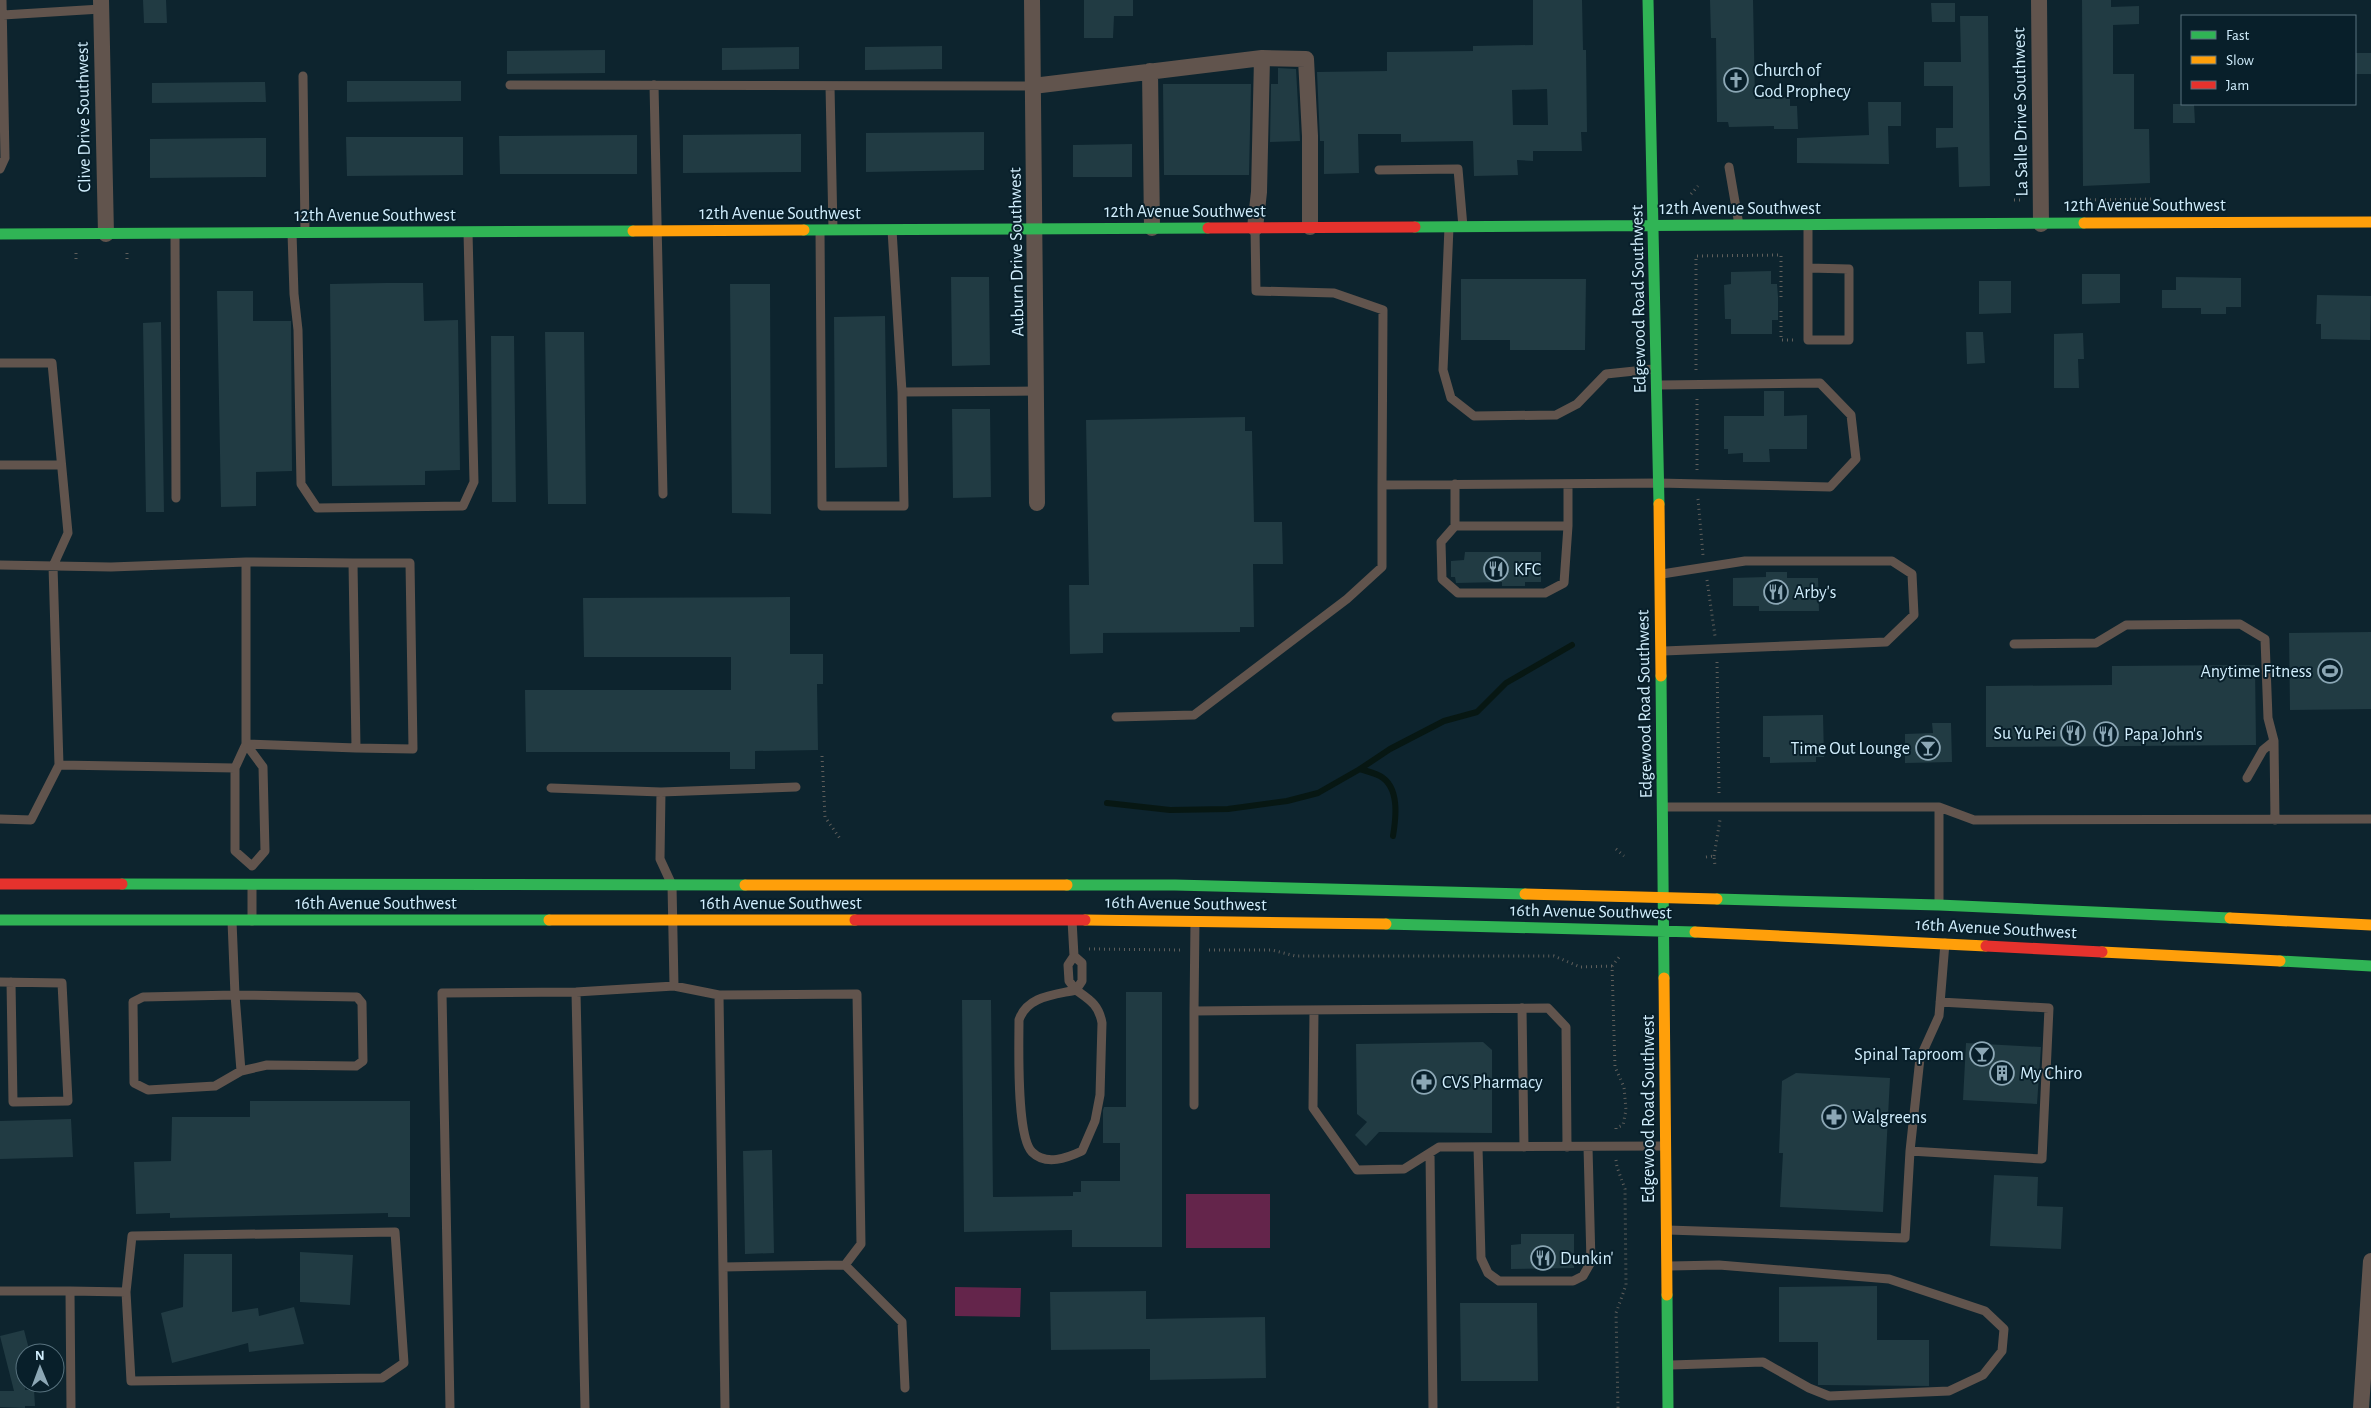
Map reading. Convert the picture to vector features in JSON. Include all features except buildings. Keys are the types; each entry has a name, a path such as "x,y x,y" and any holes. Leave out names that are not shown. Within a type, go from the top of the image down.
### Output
{"main road":[{"name":"Edgewood Road Southwest","path":"1648,0 1657,385 1665,930 1668,1408"},
{"name":"12th Avenue Southwest","path":"0,234 2371,222"},
{"name":"16th Avenue Southwest","path":"0,884 1175,885 1664,896 1939,905 2371,925"},
{"name":"16th Avenue Southwest","path":"0,920 1195,920 1665,930 2371,966"}],"street":[{"name":"Auburn Drive Southwest","path":"1032,0 1036,229 1037,503"},
{"name":"La Salle Drive Southwest","path":"2039,0 2041,224"},
{"name":"Clive Drive Southwest","path":"101,4 106,234"},
{"path":"1033,86 1150,70 1262,58 1306,59 1310,136 1310,227"},
{"path":"1255,228 1259,183 1262,58"},
{"path":"1150,70 1152,228"},
{"path":"2361,1408 2371,1261"}],"lane":[{"path":"0,169 5,158 2,0"},
{"path":"3,15 101,4"},
{"path":"304,76 305,233"},
{"path":"510,85 1033,86"},
{"path":"654,85 663,494"},
{"path":"830,86 833,230"},
{"path":"1729,167 1740,225"},
{"path":"1379,170 1458,169 1463,227"},
{"path":"1808,225 1808,268 1808,340 1849,340 1849,269 1808,268"},
{"path":"1449,227 1443,370 1451,398 1474,416 1556,414 1577,404 1606,374 1656,368"},
{"path":"1116,717 1194,715 1347,599 1382,567 1383,310 1334,293 1256,291 1255,228"},
{"path":"820,230 822,506 904,506 902,392 892,230"},
{"path":"292,233 294,294 298,330 301,484 317,508 463,506 474,482 468,232"},
{"path":"175,233 176,498"},
{"path":"0,363 52,363 68,533 53,566 59,765 31,820 0,819"},
{"path":"1382,485 1658,483 1830,487 1856,459 1851,414 1820,382 1657,385"},
{"path":"902,392 1037,391"},
{"path":"0,465 61,465"},
{"path":"1455,484 1455,526 1441,542 1442,579 1458,593 1545,593 1564,583 1568,526 1568,484"},
{"path":"1455,526 1568,526"},
{"path":"1659,574 1745,561 1892,562 1912,574 1914,614 1886,642 1660,651"},
{"path":"246,562 246,744 235,768 235,851 252,866"},
{"path":"0,565 111,567 246,562 410,563 413,749 246,744"},
{"path":"353,563 356,748"},
{"path":"2014,644 2096,642 2126,624 2240,624 2265,639 2268,718 2274,741 2275,820"},
{"path":"2247,778 2263,750 2274,741"},
{"path":"246,744 263,767 265,851 252,866 252,921"},
{"path":"59,765 235,768"},
{"path":"551,788 661,792 796,787"},
{"path":"661,792 660,859 672,884 674,986"},
{"path":"1663,807 1939,807 1974,820 2371,819"},
{"path":"1939,807 1939,905"},
{"path":"1072,920 1074,953 1068,965 1069,981 1076,990 1095,1003 1100,1012 1102,1023 1100,1095 1095,1121 1082,1151 1066,1158 1046,1160 1032,1153 1027,1144 1022,1123 1019,1020 1022,1010 1032,1002 1076,990 1082,982 1082,963 1074,953"},
{"path":"1194,1105 1195,920"},
{"path":"232,921 241,1070"},
{"path":"1667,1230 1905,1238 1910,1151 1920,1058 1939,1016 1945,943"},
{"path":"0,982 11,982 62,983 68,1101 13,1102 11,982"},
{"path":"450,1408 442,993 576,992 674,986 719,995 857,994 861,1244 845,1265"},
{"path":"576,992 585,1408"},
{"path":"235,995 357,996 362,1003 363,1061 356,1066 266,1065 241,1070 215,1086 148,1090 134,1083 132,1002 143,996 235,995"},
{"path":"719,995 725,1408"},
{"path":"1910,1151 2042,1159 2049,1008 1940,1002"},
{"path":"1522,1008 1524,1147"},
{"path":"1194,1011 1548,1008 1566,1027 1567,1147"},
{"path":"1314,1010 1313,1108 1357,1170 1404,1169 1439,1147 1666,1146"},
{"path":"1478,1147 1481,1258 1488,1273 1499,1282 1508,1282 1573,1281 1583,1276 1591,1262 1588,1147"},
{"path":"1430,1153 1433,1408"},
{"path":"395,1232 404,1363 382,1378 132,1381 126,1292 132,1236 395,1232"},
{"path":"723,1267 845,1265 902,1322 905,1388"},
{"path":"1667,1266 1718,1265 1888,1279 1985,1311 2004,1329 2002,1351 1983,1375 1949,1391 1829,1396 1809,1388 1763,1362 1668,1365"},
{"path":"0,1291 126,1292"},
{"path":"70,1291 72,1408"}],"path":[{"path":"1691,194 1698,186"},
{"path":"2078,200 2154,199"},
{"path":"2014,200 2021,200"},
{"path":"127,252 127,263"},
{"path":"76,253 76,263"},
{"path":"1715,866 1714,856 1720,824 1716,648 1698,516 1696,256 1781,255 1781,297"},
{"path":"1781,311 1781,340 1808,340"},
{"path":"822,756 825,817 841,840"},
{"path":"1616,848 1624,856"},
{"path":"1706,856 1714,856"},
{"path":"1074,953 1272,950 1295,956 1554,956 1580,967 1612,966"},
{"path":"1618,1408 1616,1313 1626,1285 1625,1189 1617,1167 1616,1128 1623,1125 1626,1110 1624,1088 1615,1067 1612,966 1620,956"}],"shaded area":[{"path":"1186,1194 1270,1194 1270,1248 1186,1248"},
{"path":"955,1287 1021,1288 1020,1317 955,1316"}],"waterway":[{"path":"1107,803 1170,810 1228,809 1287,801 1318,793 1390,749 1444,721 1477,712 1506,683 1572,645"},
{"path":"1360,769 1380,776 1391,787 1395,803 1393,836"}],"traffic: fast":[{"path":"1648,0 1659,504"},
{"path":"1415,227 2084,223"},
{"path":"804,230 1208,228"},
{"path":"0,234 633,231"},
{"path":"1661,676 1664,978"},
{"path":"122,884 745,885"},
{"path":"1067,885 1175,885 1525,894"},
{"path":"1717,899 1939,905 2230,918"},
{"path":"0,920 549,920"},
{"path":"1386,924 1695,932"},
{"path":"2280,961 2371,966"},
{"path":"1667,1295 1668,1408"}],"traffic: slow":[{"path":"2084,223 2371,222"},
{"path":"633,231 804,230"},
{"path":"1659,504 1661,676"},
{"path":"745,885 1067,885"},
{"path":"1525,894 1717,899"},
{"path":"2230,918 2371,925"},
{"path":"549,920 855,920"},
{"path":"1085,920 1386,924"},
{"path":"1695,932 1986,946"},
{"path":"2102,952 2280,961"},
{"path":"1664,978 1667,1295"}],"traffic: jam":[{"path":"1208,228 1415,227"},
{"path":"0,884 122,884"},
{"path":"855,920 1085,920"},
{"path":"1986,946 2102,952"}],"place":[{"name":"Church of God Prophecy","path":"1736,80"},
{"name":"KFC","path":"1496,569"},
{"name":"Arby's","path":"1776,592"},
{"name":"Anytime Fitness","path":"2330,671"},
{"name":"Su Yu Pei","path":"2073,733"},
{"name":"Papa John's","path":"2106,734"},
{"name":"Time Out Lounge","path":"1928,748"},
{"name":"Spinal Taproom","path":"1982,1054"},
{"name":"My Chiro","path":"2002,1073"},
{"name":"CVS Pharmacy","path":"1424,1082"},
{"name":"Walgreens","path":"1834,1117"},
{"name":"Dunkin'","path":"1543,1258"}]}
